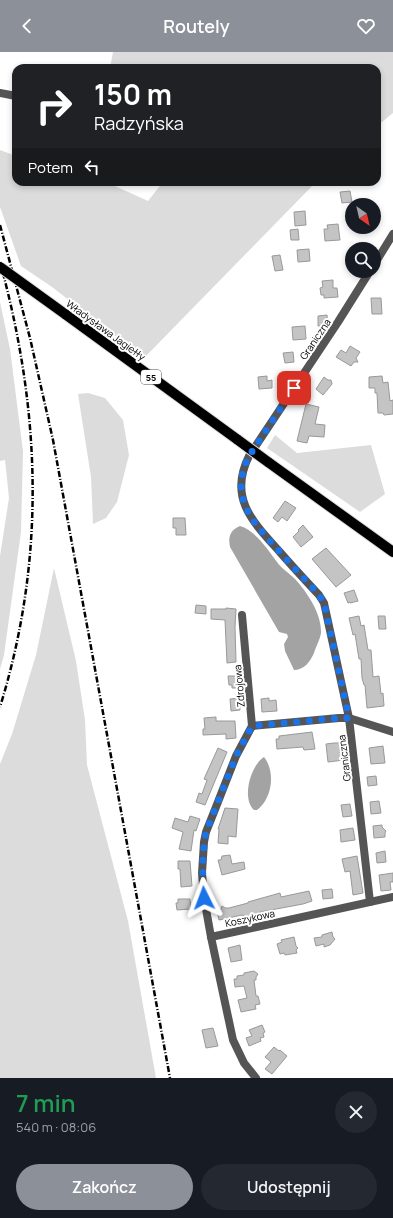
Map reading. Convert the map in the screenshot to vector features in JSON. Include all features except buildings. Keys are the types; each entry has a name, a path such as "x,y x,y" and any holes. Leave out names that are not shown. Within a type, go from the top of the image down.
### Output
{"main road":[{"name":"Władysława Jagiełły","path":"0,267 393,552"}],"street":[{"path":"0,93 12,95"},
{"path":"381,254 393,234"},
{"name":"Graniczna","path":"366,278 249,456 244,466 242,485 245,505 255,525 319,595 324,603 349,718 370,902"},
{"name":"Zdrojowa","path":"242,615 252,726"},
{"path":"256,1078 244,1063 233,1040 211,937 204,898 202,873 206,832 236,756 252,726 349,718 393,732"},
{"name":"Koszykowa","path":"211,937 393,897"}],"shaded area":[{"path":"113,52 393,52 393,113 381,123 381,64 111,64"},
{"path":"0,150 12,154 12,186 115,186 148,201 160,186 312,186 144,358 52,287 21,266 0,207"},
{"path":"0,302 10,349 23,451 21,532 4,655 0,669 0,556 9,498 5,460 0,461"},
{"path":"88,393 105,398 123,420 129,455 117,502 106,518 93,524 91,477 78,394"},
{"path":"275,435 297,453 371,445 385,494 360,512 267,448"},
{"path":"240,526 246,528 256,536 279,564 295,579 309,597 319,618 321,633 314,653 311,659 301,669 294,670 285,651 284,644 288,637 287,634 279,632 230,547 230,534"},
{"path":"54,568 76,661 85,720 87,765 128,921 156,1078 0,1078 0,764 12,734 36,655"},
{"path":"264,757 270,770 271,785 262,805 257,810 254,810 250,805 248,798 249,782 255,767"}],"railway":[{"path":"0,225 30,338 53,440 170,1078"},
{"path":"0,262 14,318 24,374 30,429 33,485 31,540 25,596 15,651 0,707"}],"route":[{"path":"204,898 202,873 206,832 236,756 252,726 349,718 324,603 319,595 255,525 245,505 242,494 244,466 294,388"}]}
